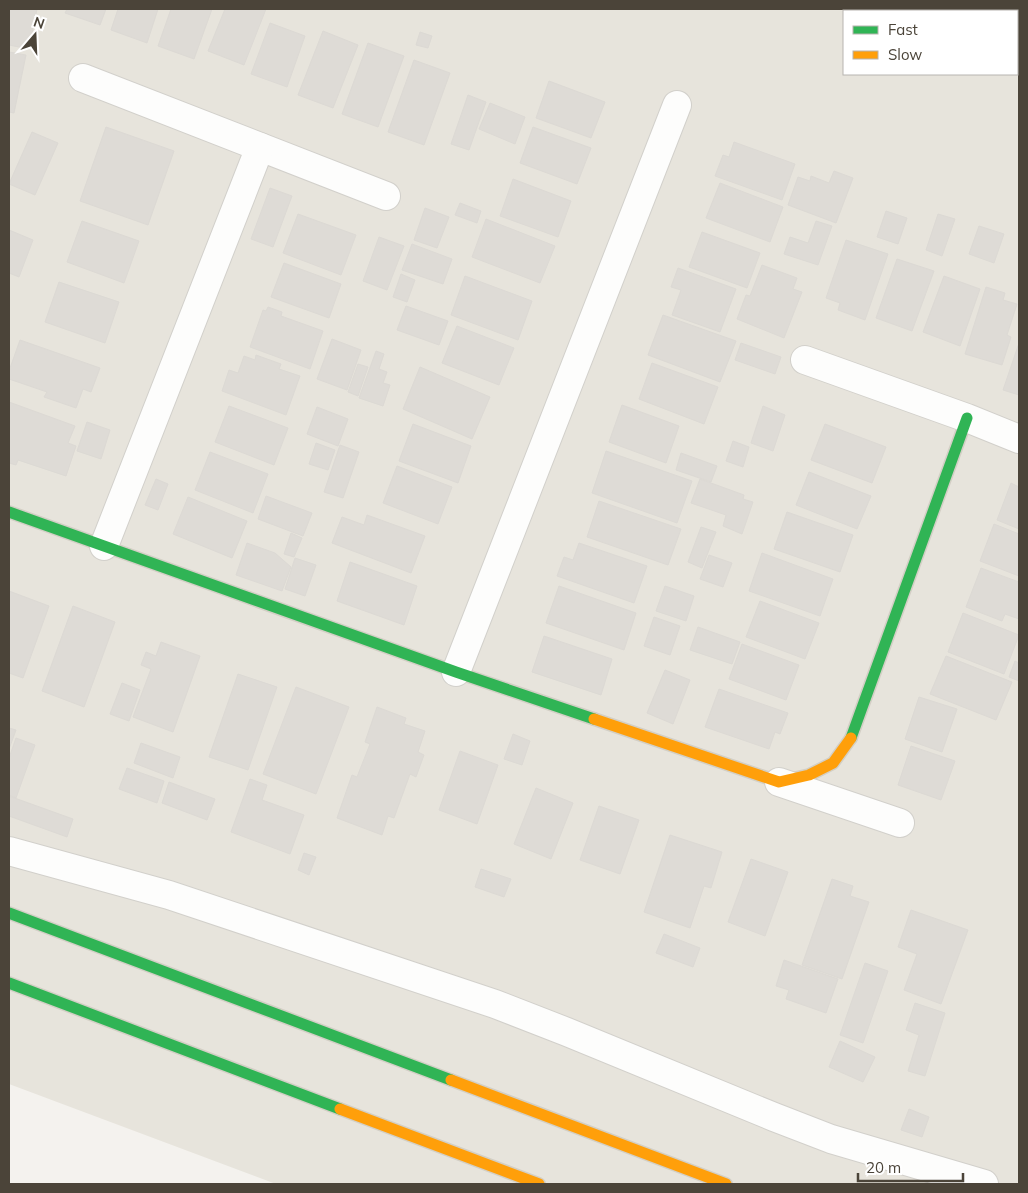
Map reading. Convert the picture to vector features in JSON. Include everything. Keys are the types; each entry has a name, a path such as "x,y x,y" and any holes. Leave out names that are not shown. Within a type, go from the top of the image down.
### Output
{"main road":[{"path":"9,512 456,672 779,782 809,776 833,763 851,739 967,418"},
{"path":"9,913 726,1184"},
{"path":"9,983 539,1184"}],"street":[{"path":"83,78 386,196"},
{"path":"456,672 676,105"},
{"path":"104,546 260,147"},
{"path":"805,360 967,418 1019,439"},
{"path":"779,782 900,823"},
{"path":"9,851 169,894 495,1004 831,1139 984,1184"}],"shaded area":[{"path":"9,9 1019,9 1019,1184 276,1184 9,1084"}],"building":[{"path":"9,9 37,9 29,49 9,45"},
{"path":"67,9 106,9 100,25 65,13"},
{"path":"118,9 158,9 147,43 111,30"},
{"path":"171,9 212,9 194,59 158,46"},
{"path":"225,9 266,9 244,65 208,51"},
{"path":"270,23 305,36 287,87 251,74"},
{"path":"323,31 358,45 333,108 298,95"},
{"path":"420,32 432,36 428,48 416,45"},
{"path":"368,43 404,56 378,127 342,114"},
{"path":"9,52 26,55 14,113 9,112"},
{"path":"414,60 450,73 424,145 388,132"},
{"path":"549,81 605,102 591,138 536,118"},
{"path":"468,95 486,102 469,150 451,144"},
{"path":"490,103 525,117 515,144 479,129"},
{"path":"106,127 174,151 148,225 80,201"},
{"path":"533,127 591,148 577,184 520,163"},
{"path":"32,132 58,143 35,195 9,184"},
{"path":"734,142 795,164 782,200 715,176 723,155 729,157"},
{"path":"834,171 853,178 836,223 788,205 798,177 810,181 811,176 829,183"},
{"path":"513,179 571,201 558,237 500,216"},
{"path":"720,183 783,207 770,242 706,218"},
{"path":"270,188 292,196 273,247 251,239"},
{"path":"460,203 481,211 477,223 455,215"},
{"path":"425,208 449,217 437,248 414,240"},
{"path":"886,211 907,218 898,244 877,237"},
{"path":"298,214 356,235 341,275 283,253"},
{"path":"938,214 955,219 942,256 926,250"},
{"path":"486,219 555,246 540,283 472,257"},
{"path":"82,221 139,241 124,283 67,262"},
{"path":"816,221 832,226 818,265 784,254 790,237 808,243"},
{"path":"979,226 1004,234 994,263 969,254"},
{"path":"9,230 33,240 19,277 9,273"},
{"path":"702,232 760,253 747,288 689,267"},
{"path":"379,237 404,246 387,290 363,281"},
{"path":"846,240 888,254 865,320 838,310 840,303 826,298"},
{"path":"412,244 452,259 443,284 402,270"},
{"path":"897,259 934,271 912,331 876,318"},
{"path":"284,263 341,284 329,318 271,297"},
{"path":"762,265 797,278 793,289 802,292 784,338 737,319 746,295 750,296"},
{"path":"678,268 736,289 720,332 672,315 681,290 671,287"},
{"path":"401,274 415,280 407,302 393,297"},
{"path":"465,276 532,301 518,340 451,315"},
{"path":"944,276 980,289 960,346 923,332"},
{"path":"59,282 119,302 105,343 45,322"},
{"path":"986,287 1005,293 1003,300 1017,304 1007,335 1011,337 1002,365 965,354"},
{"path":"406,306 448,321 439,345 397,330"},
{"path":"268,307 282,312 281,316 323,331 310,369 250,347 263,310 266,311"},
{"path":"663,315 736,341 720,382 648,355"},
{"path":"457,326 514,348 499,385 442,363"},
{"path":"332,339 361,350 347,390 317,379"},
{"path":"20,340 100,368 91,392 83,389 76,408 44,397 47,392 9,379 9,371"},
{"path":"741,343 781,357 775,374 735,360"},
{"path":"1019,343 1019,395 1003,390"},
{"path":"376,351 384,354 379,369 387,372 383,383 390,385 383,406 359,398"},
{"path":"256,355 281,364 279,369 300,376 286,415 222,391 229,370 238,373 244,356 255,360"},
{"path":"652,363 718,387 704,424 639,399"},
{"path":"358,364 368,367 358,396 348,392"},
{"path":"420,367 490,397 472,439 403,409"},
{"path":"9,402 75,426 68,443 76,446 66,476 18,460 16,465 9,463"},
{"path":"622,405 679,426 666,463 609,442"},
{"path":"229,406 288,428 274,465 215,442"},
{"path":"763,406 785,415 773,451 751,443"},
{"path":"317,407 348,419 338,446 307,434"},
{"path":"87,422 110,430 101,459 77,451"},
{"path":"413,424 471,446 458,483 399,461"},
{"path":"825,424 886,447 872,483 811,460"},
{"path":"733,441 749,447 743,467 726,461"},
{"path":"316,443 335,450 328,470 309,464"},
{"path":"340,445 359,452 343,498 324,492"},
{"path":"606,451 692,481 677,523 592,493"},
{"path":"210,452 268,474 253,513 195,490"},
{"path":"681,453 717,466 711,482 676,470"},
{"path":"397,466 452,487 438,524 383,503"},
{"path":"809,472 871,496 857,529 796,505"},
{"path":"156,479 168,484 158,510 145,505"},
{"path":"700,479 744,495 743,499 753,502 742,534 723,526 726,515 691,503"},
{"path":"1011,483 1019,487 1019,529 997,520"},
{"path":"266,496 312,513 303,536 258,519"},
{"path":"188,497 247,521 232,558 173,534"},
{"path":"599,501 681,529 668,565 587,537"},
{"path":"787,512 853,535 840,572 774,549"},
{"path":"367,515 425,536 411,573 332,543 342,517 364,525"},
{"path":"994,524 1019,534 1019,576 980,561"},
{"path":"701,527 716,532 702,568 688,562"},
{"path":"291,533 302,538 294,557 284,554"},
{"path":"247,543 275,553 291,567 282,591 236,575"},
{"path":"579,543 647,566 634,603 557,576 564,557 573,560"},
{"path":"762,553 833,579 820,616 749,591"},
{"path":"709,555 732,563 723,587 700,579"},
{"path":"295,558 316,565 305,596 285,589"},
{"path":"350,562 417,586 404,625 337,601"},
{"path":"981,568 1019,582 1019,619 1005,614 1002,621 966,607"},
{"path":"559,586 636,613 624,650 546,623"},
{"path":"665,586 694,596 686,621 656,611"},
{"path":"9,591 49,606 23,678 9,673"},
{"path":"760,601 819,623 805,659 746,637"},
{"path":"73,606 115,622 84,707 42,691"},
{"path":"963,613 1019,635 1004,674 948,652"},
{"path":"654,617 680,626 670,655 644,646"},
{"path":"698,627 740,642 732,664 690,650"},
{"path":"544,636 612,659 601,695 532,672"},
{"path":"161,642 200,656 173,732 133,717 151,669 141,665 146,652 156,656"},
{"path":"742,644 799,665 786,700 729,679"},
{"path":"946,656 1012,682 996,720 930,694"},
{"path":"1015,661 1019,663 1019,681 1009,677"},
{"path":"665,670 690,680 673,724 647,713"},
{"path":"238,674 277,687 248,770 209,757"},
{"path":"122,683 140,690 129,721 110,714"},
{"path":"296,687 349,707 316,794 263,774"},
{"path":"719,689 788,713 780,734 775,732 769,749 705,727"},
{"path":"919,697 957,709 942,752 905,739"},
{"path":"377,707 406,718 404,724 425,731 418,752 424,755 416,777 410,774 394,818 388,816 382,835 337,818 352,775 357,777 370,744 365,742"},
{"path":"9,728 16,730 9,749"},
{"path":"513,734 530,741 522,765 504,759"},
{"path":"16,738 35,745 16,798 9,795 9,758"},
{"path":"141,743 180,757 173,778 134,763"},
{"path":"911,746 955,761 941,800 898,785"},
{"path":"460,751 498,765 477,824 439,810"},
{"path":"127,768 164,781 157,803 119,789"},
{"path":"250,779 267,785 262,800 304,815 290,854 231,832"},
{"path":"169,782 215,799 207,820 162,803"},
{"path":"536,788 573,803 551,859 514,844"},
{"path":"9,796 73,819 67,837 9,816"},
{"path":"599,806 639,820 620,874 580,860"},
{"path":"670,835 722,852 711,888 704,886 690,928 644,912"},
{"path":"304,853 316,857 309,875 298,870"},
{"path":"751,859 788,872 765,936 728,922"},
{"path":"481,869 511,879 504,897 475,887"},
{"path":"832,879 853,886 850,896 869,902 842,979 802,965"},
{"path":"911,910 968,930 941,1004 904,990 917,954 898,947"},
{"path":"664,934 700,948 693,967 656,953"},
{"path":"784,960 838,979 826,1013 786,999 789,990 776,986"},
{"path":"865,963 888,971 863,1043 840,1035"},
{"path":"915,1003 945,1013 925,1076 908,1071 919,1035 906,1030"},
{"path":"840,1041 875,1057 863,1082 829,1067"},
{"path":"909,1109 929,1117 922,1137 901,1130"}],"traffic: fast":[{"path":"851,738 967,418"},
{"path":"9,512 456,672 594,719"},
{"path":"9,913 451,1080"},
{"path":"9,983 340,1109"}],"traffic: slow":[{"path":"594,719 779,782 809,775 833,763 851,738"},
{"path":"451,1080 726,1184"},
{"path":"340,1109 539,1184"}]}
